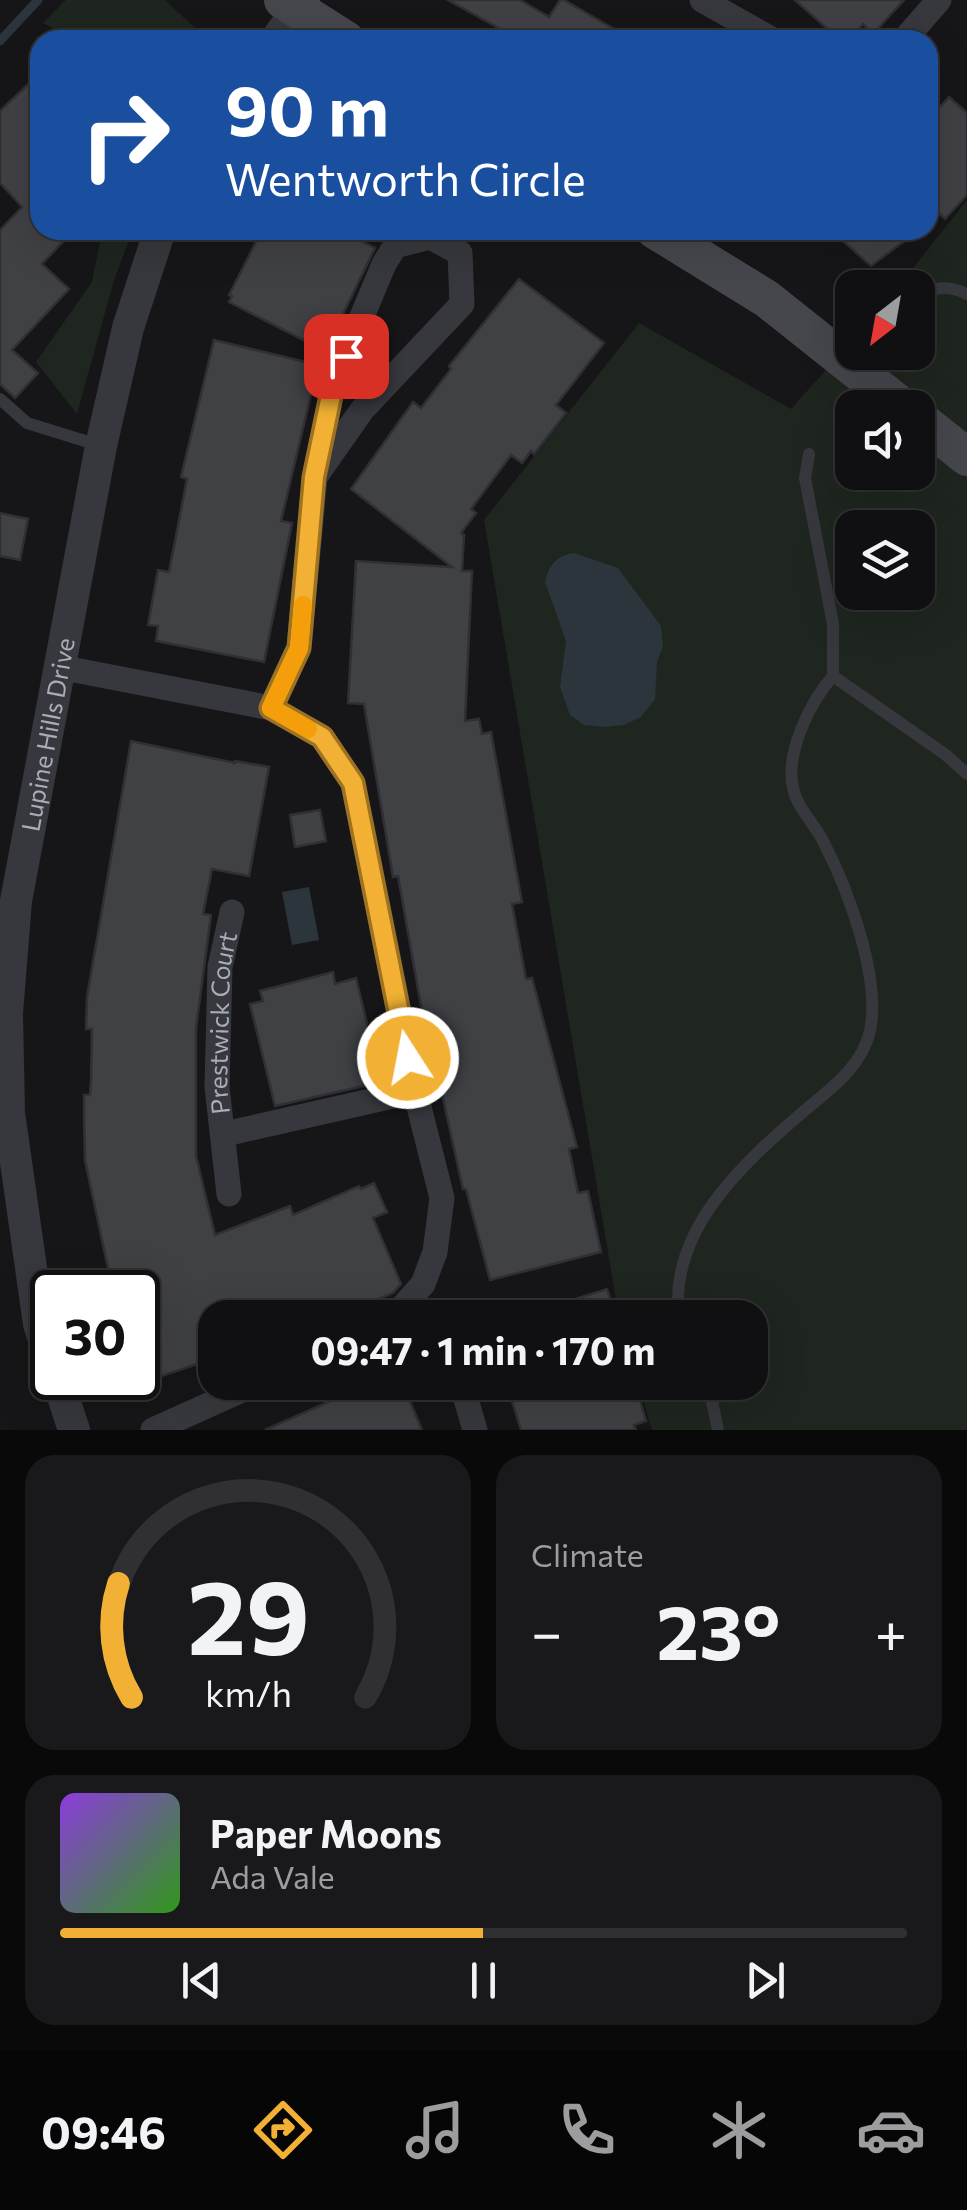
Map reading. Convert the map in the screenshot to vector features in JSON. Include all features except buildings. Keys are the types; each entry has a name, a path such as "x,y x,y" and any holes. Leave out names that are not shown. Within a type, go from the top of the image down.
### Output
{"main road":[{"path":"290,13 325,30"},
{"path":"671,240 767,299 881,390"},
{"path":"935,432 967,457"}],"street":[{"path":"702,0 755,30"},
{"path":"913,30 939,0"},
{"name":"Lupine Hills Drive","path":"31,1270 9,1113 8,900 59,667 100,446 128,328 157,240"},
{"path":"271,708 299,648 314,477 333,386 395,246 418,240"},
{"path":"314,477 362,410 462,304 460,253 436,240"},
{"path":"59,667 271,708 322,737 353,783 415,1091 442,1198 435,1252 423,1284 410,1300"},
{"name":"Prestwick Court","path":"230,1194 218,1087 220,967 232,912"},
{"path":"225,1134 415,1091"},
{"path":"64,1400 74,1430"},
{"path":"153,1430 220,1400"},
{"path":"466,1400 475,1430"}],"lane":[{"path":"935,289 967,294"},
{"path":"0,399 27,423 100,446"},
{"path":"677,1300 678,1277 709,1210 744,1166 849,1071 870,1030 871,988 853,916 837,869 799,804 792,780 800,735 822,688 833,676 833,624 805,478 809,454"},
{"path":"833,676 967,774"},
{"path":"712,1400 718,1430"}],"shaded area":[{"path":"66,0 165,0 197,30 57,30 43,23"},
{"path":"967,200 967,1430 652,1430 643,1400 768,1400 768,1300 616,1300 484,520 639,323 791,409 835,360 835,370 935,370 935,270 911,270"},
{"path":"100,240 129,240 114,280 77,414 36,362 92,282"},
{"path":"574,553 618,568 661,626 663,646 657,662 655,699 641,717 624,725 584,725 570,715 560,687 566,641 545,582 555,562"},
{"path":"309,887 319,940 292,945 282,892"}],"waterway":[{"path":"0,41 38,0"}],"slow traffic":[{"path":"303,605 299,648 271,708 308,729"}],"route":[{"path":"346,356 333,386 314,477 299,648 271,708 322,737 353,783 408,1058"}]}
